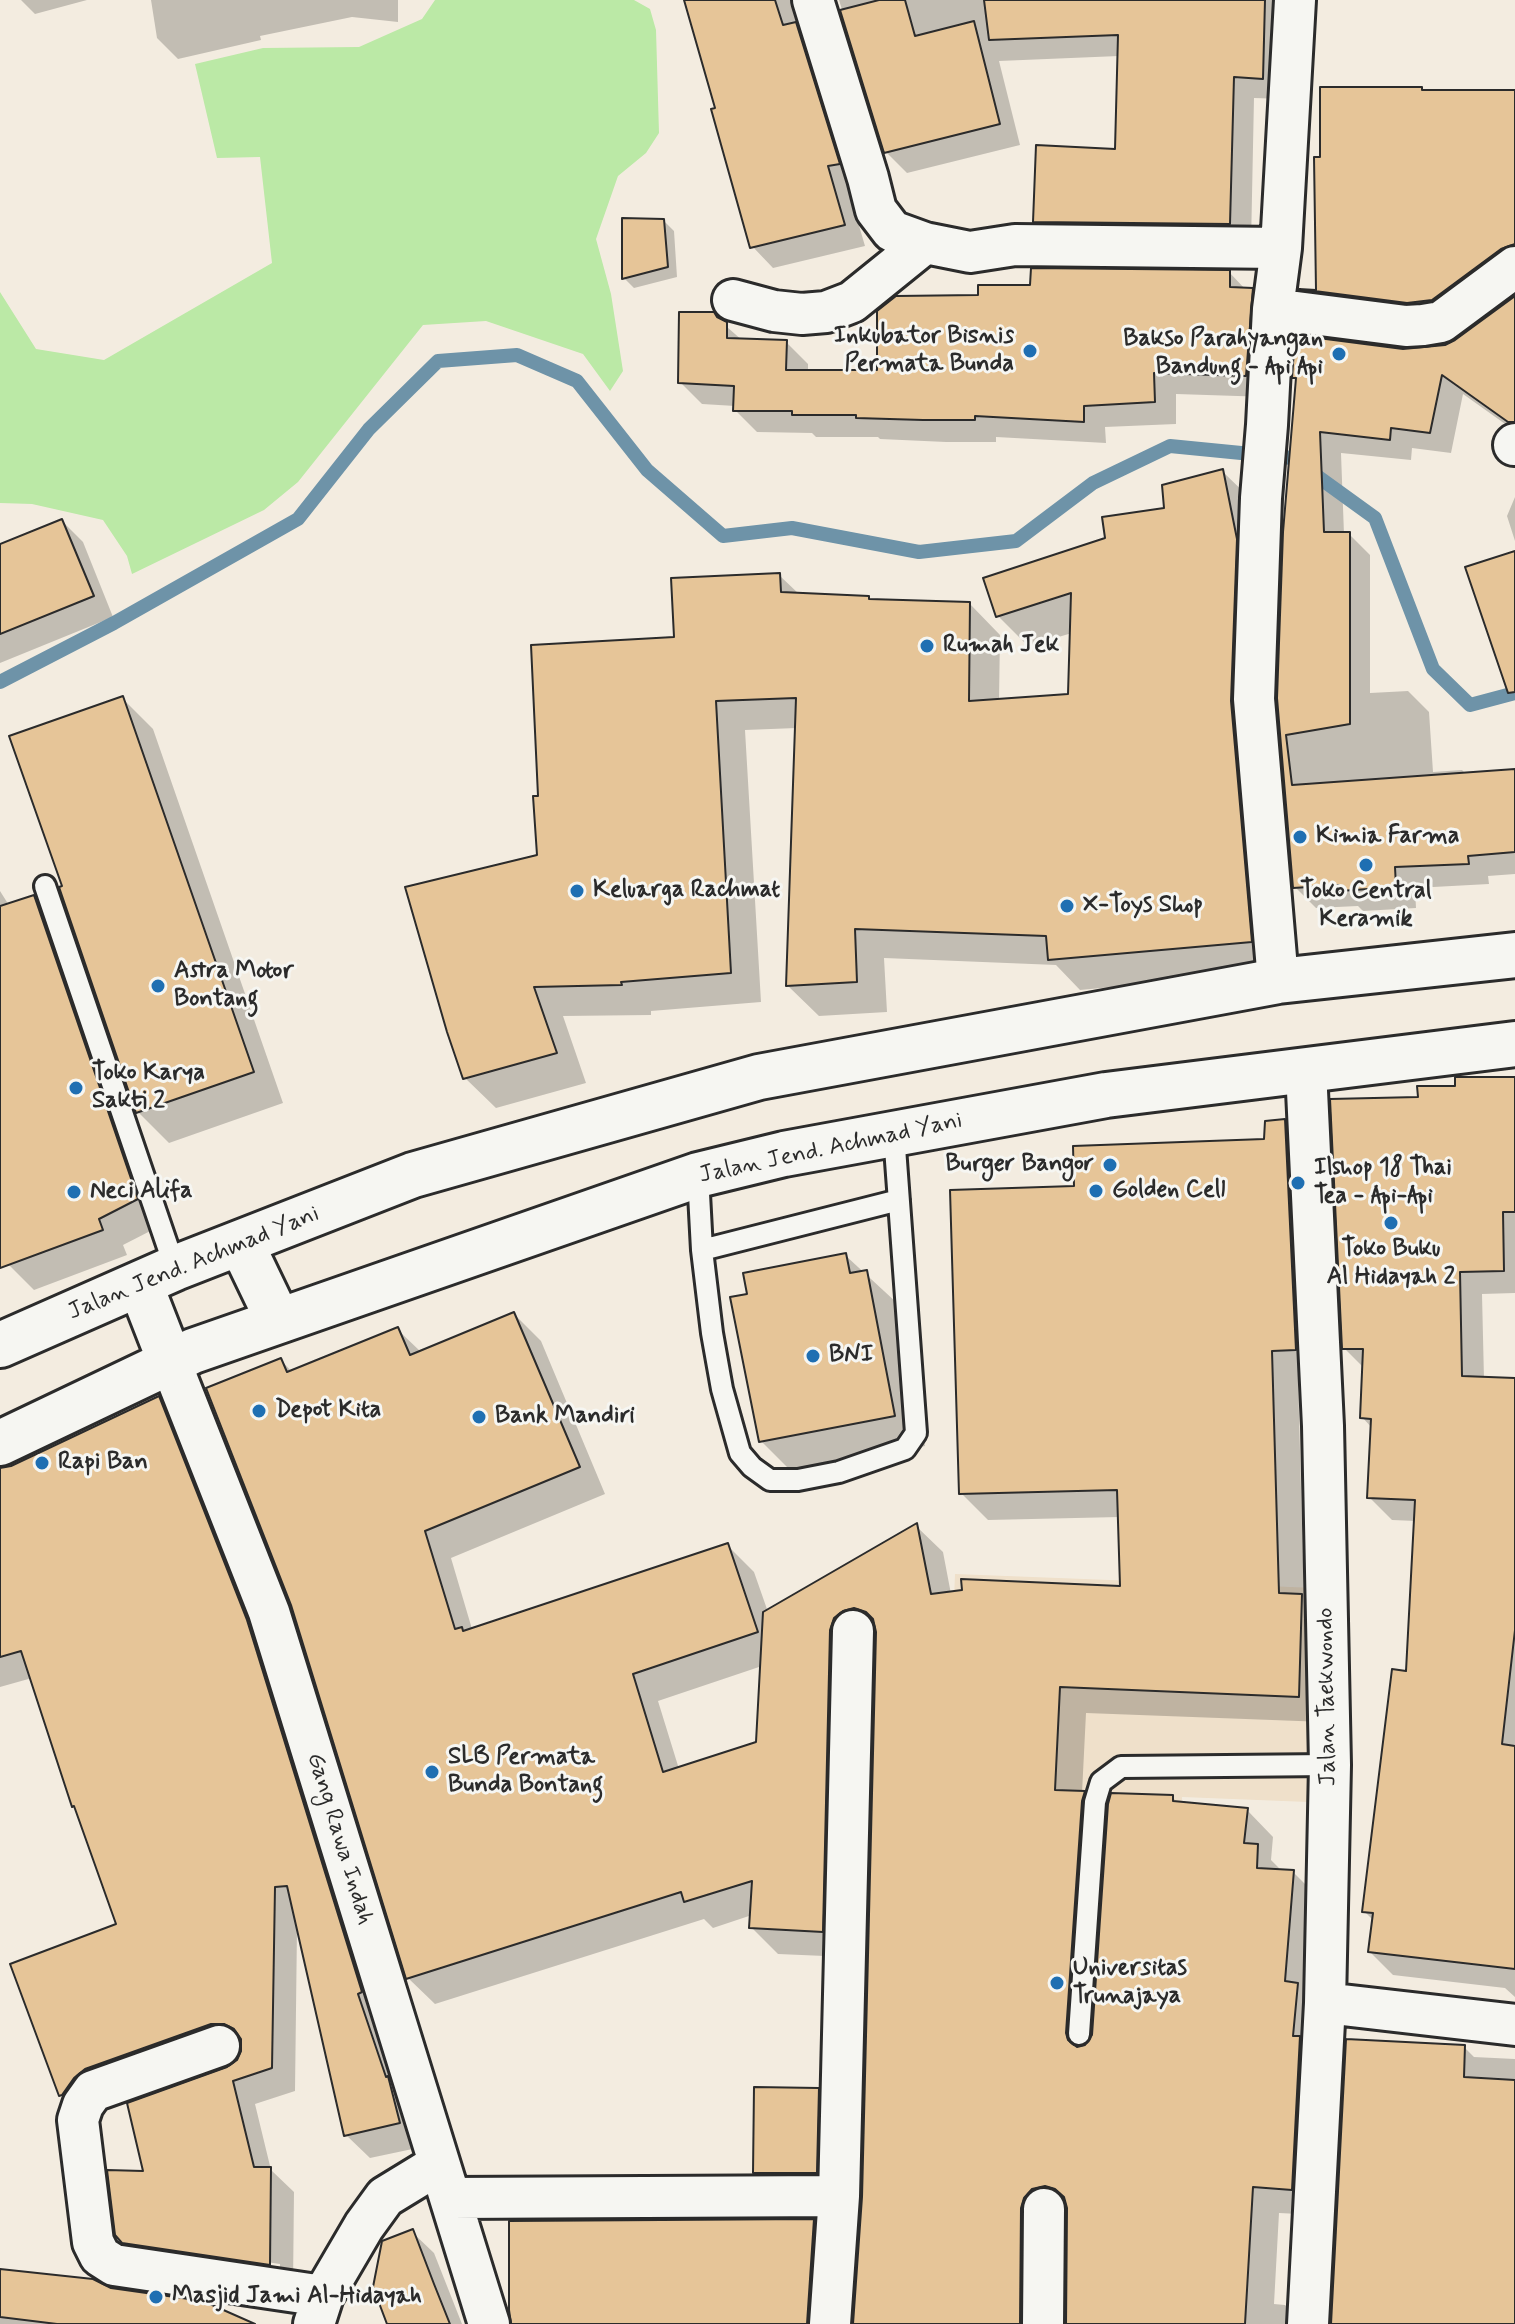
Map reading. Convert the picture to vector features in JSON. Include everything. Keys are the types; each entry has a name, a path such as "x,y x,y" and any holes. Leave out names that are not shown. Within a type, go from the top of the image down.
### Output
{"street":[{"path":"813,0 876,210 892,231 925,243 970,252 1015,245 1281,248"},
{"path":"1278,981 1254,699 1261,498 1273,309 1281,248 1295,0"},
{"path":"733,300 774,311 802,314 826,312 852,302 925,243"},
{"path":"1273,309 1406,326 1441,322 1515,267"},
{"name":"Jalan Jend. Achmad Yani","path":"0,1345 157,1276 413,1175 759,1077 1278,981 1515,955"},
{"name":"Jalan Jend. Achmad Yani","path":"0,1443 170,1361 278,1320 698,1175 784,1154 1106,1095 1515,1044"},
{"name":"Jalan Taekwondo","path":"1306,1070 1323,1426 1330,1765 1325,2003 1308,2324"},
{"path":"241,1243 278,1320"},
{"path":"157,1276 170,1361"},
{"name":"Gang Rawa Indah","path":"170,1361 269,1612 489,2324"},
{"path":"830,2324 839,2196 853,1631"},
{"path":"1325,2003 1515,2025"},
{"path":"219,2046 93,2091 83,2105 78,2120 93,2242 100,2256 114,2265 318,2310 364,2226 385,2197 445,2181 839,2196"},
{"path":"1043,2324 1044,2209"}],"lane":[{"path":"45,886 157,1276"},
{"path":"698,1175 702,1250 717,1361 740,1453 770,1480 798,1480 839,1472 905,1449 916,1433 894,1134"},
{"path":"702,1250 899,1200"},
{"path":"1079,2034 1095,1802 1101,1782 1121,1767 1330,1765"}],"shaded area":[{"name":"Universitas Trunajaya","path":"955,1574 1317,1588 1308,1802 1182,1797 1168,2175 931,2165"}],"green space":[{"path":"435,0 634,0 650,9 656,30 659,133 646,153 618,176 596,239 611,294 623,371 610,391 583,354 486,321 423,325 298,482 264,510 132,574 127,556 103,520 32,504 0,503 0,292 36,349 104,360 272,263 260,157 217,158 195,64 263,48 359,47 422,19"}],"building":[{"path":"684,0 775,0 783,25 796,22 840,164 828,166 845,225 750,248"},
{"path":"879,0 905,0 915,36 974,21 1000,124 884,153 840,10"},
{"path":"984,0 1265,0 1263,79 1234,77 1230,224 1033,222 1036,145 1115,149 1118,35 989,40"},
{"path":"1320,87 1515,90 1515,244 1501,249 1432,300 1407,303 1299,289 1316,290 1314,157 1320,157"},
{"path":"622,218 664,219 668,267 622,279"},
{"path":"1031,268 1230,270 1230,287 1253,288 1246,376 1154,373 1155,402 1084,406 1084,422 975,416 975,420 856,418 856,415 792,415 792,411 733,411 734,386 678,383 679,312 714,312 727,322 727,338 787,340 786,370 877,370 877,311 896,296 978,295 978,285 1030,285"},
{"path":"1515,296 1515,422 1508,422 1442,375 1430,433 1391,428 1390,440 1320,432 1324,532 1350,532 1350,724 1286,735 1292,785 1515,769 1515,852 1468,856 1469,864 1395,867 1396,887 1340,891 1340,885 1293,888 1277,698 1283,532 1296,378 1292,378 1295,335 1403,349 1445,345"},
{"path":"1223,469 1237,539 1231,701 1252,942 1048,960 1046,936 855,929 857,982 786,986 796,698 716,701 731,973 621,982 622,985 534,987 557,1053 463,1079 405,887 537,855 533,796 538,796 531,645 674,637 671,578 780,573 781,592 970,602 969,701 1068,694 1071,593 996,617 983,578 1105,538 1102,517 1164,508 1162,485"},
{"path":"62,519 94,596 0,634 0,544"},
{"path":"1515,551 1515,692 1508,693 1465,567"},
{"path":"123,696 254,1072 136,1113 9,736"},
{"path":"34,895 138,1199 99,1219 103,1230 0,1268 0,906"},
{"path":"1455,1077 1515,1077 1515,1212 1503,1212 1504,1271 1460,1272 1462,1376 1515,1378 1515,1630 1502,1744 1515,1746 1515,1969 1368,1952 1373,1913 1362,1912 1392,1669 1406,1671 1415,1500 1367,1498 1371,1419 1360,1418 1363,1349 1342,1349 1330,1099 1418,1097 1417,1086 1455,1086"},
{"path":"1285,1119 1296,1350 1272,1351 1279,1593 1302,1594 1299,1697 1060,1687 1055,1790 1085,1791 1066,2033 1068,2040 1077,2047 1085,2045 1092,2035 1111,1793 1173,1795 1173,1801 1248,1808 1244,1843 1258,1844 1257,1868 1294,1870 1285,1981 1298,1983 1293,2036 1300,2036 1292,2190 1253,2187 1245,2324 1066,2324 1067,2208 1064,2197 1055,2189 1045,2186 1032,2189 1024,2198 1021,2208 1020,2324 853,2324 862,2197 876,1632 873,1619 866,1612 854,1608 834,1618 830,1630 823,1932 749,1928 752,1881 684,1902 681,1892 406,1979 291,1605 206,1388 281,1358 287,1372 398,1327 410,1355 514,1312 580,1467 425,1531 455,1629 462,1627 463,1631 728,1543 758,1632 633,1674 663,1772 756,1742 763,1612 917,1523 931,1594 962,1590 961,1579 1120,1586 1117,1490 959,1494 950,1190 1074,1186 1073,1146 1264,1139 1265,1121"},
{"name":"BNI","path":"846,1253 850,1273 867,1270 895,1416 759,1442 730,1297 747,1294 743,1273"},
{"path":"159,1396 247,1620 362,1992 358,1994 388,2076 400,2123 344,2136 287,1886 275,1887 272,2068 233,2081 254,2167 271,2167 270,2265 122,2243 115,2235 107,2170 143,2171 127,2103 227,2067 237,2060 241,2051 241,2039 234,2029 224,2024 211,2024 85,2069 59,2096 10,1964 116,1924 72,1807 21,1651 0,1657 0,1468 11,1466"},
{"path":"1346,2039 1465,2045 1464,2077 1515,2080 1515,2324 1331,2324"},
{"path":"754,2087 819,2088 817,2173 753,2173"},
{"path":"814,2219 807,2324 511,2324 509,2221"},
{"path":"413,2229 450,2324 387,2324 373,2287 382,2241"},
{"path":"0,2269 93,2279 111,2288 203,2301 255,2324 57,2324 0,2317"}],"waterway":[{"path":"0,682 114,623 298,519 369,429 438,361 517,355 577,381 647,470 723,536 792,528 919,552 1016,541 1093,483 1170,446 1292,458 1375,518 1433,669 1470,705 1515,693"}],"place":[{"name":"Inkubator Bisnis Permata Bunda","path":"1030,351"},
{"name":"Bakso Parahyangan Bandung - Api Api","path":"1339,354"},
{"name":"Rumah Jek","path":"927,646"},
{"name":"Kimia Farma","path":"1300,837"},
{"name":"Toko Central Keramik","path":"1366,865"},
{"name":"Keluarga Rachmat","path":"577,891"},
{"name":"X-Toys Shop","path":"1067,906"},
{"name":"Astra Motor Bontang","path":"158,986"},
{"name":"Toko Karya Sakti 2","path":"76,1088"},
{"name":"Burger Bangor","path":"1110,1165"},
{"name":"Ilshop 18 Thai Tea - Api-Api","path":"1298,1183"},
{"name":"Golden Cell","path":"1096,1191"},
{"name":"Neci Alifa","path":"74,1192"},
{"name":"Toko Buku Al Hidayah 2","path":"1391,1223"},
{"name":"BNI","path":"813,1356"},
{"name":"Depot Kita","path":"259,1411"},
{"name":"Bank Mandiri","path":"479,1417"},
{"name":"Rapi Ban","path":"42,1463"},
{"name":"SLB Permata Bunda Bontang","path":"432,1772"},
{"name":"Universitas Trunajaya","path":"1057,1983"},
{"name":"Masjid Jami Al-Hidayah","path":"156,2297"}]}
